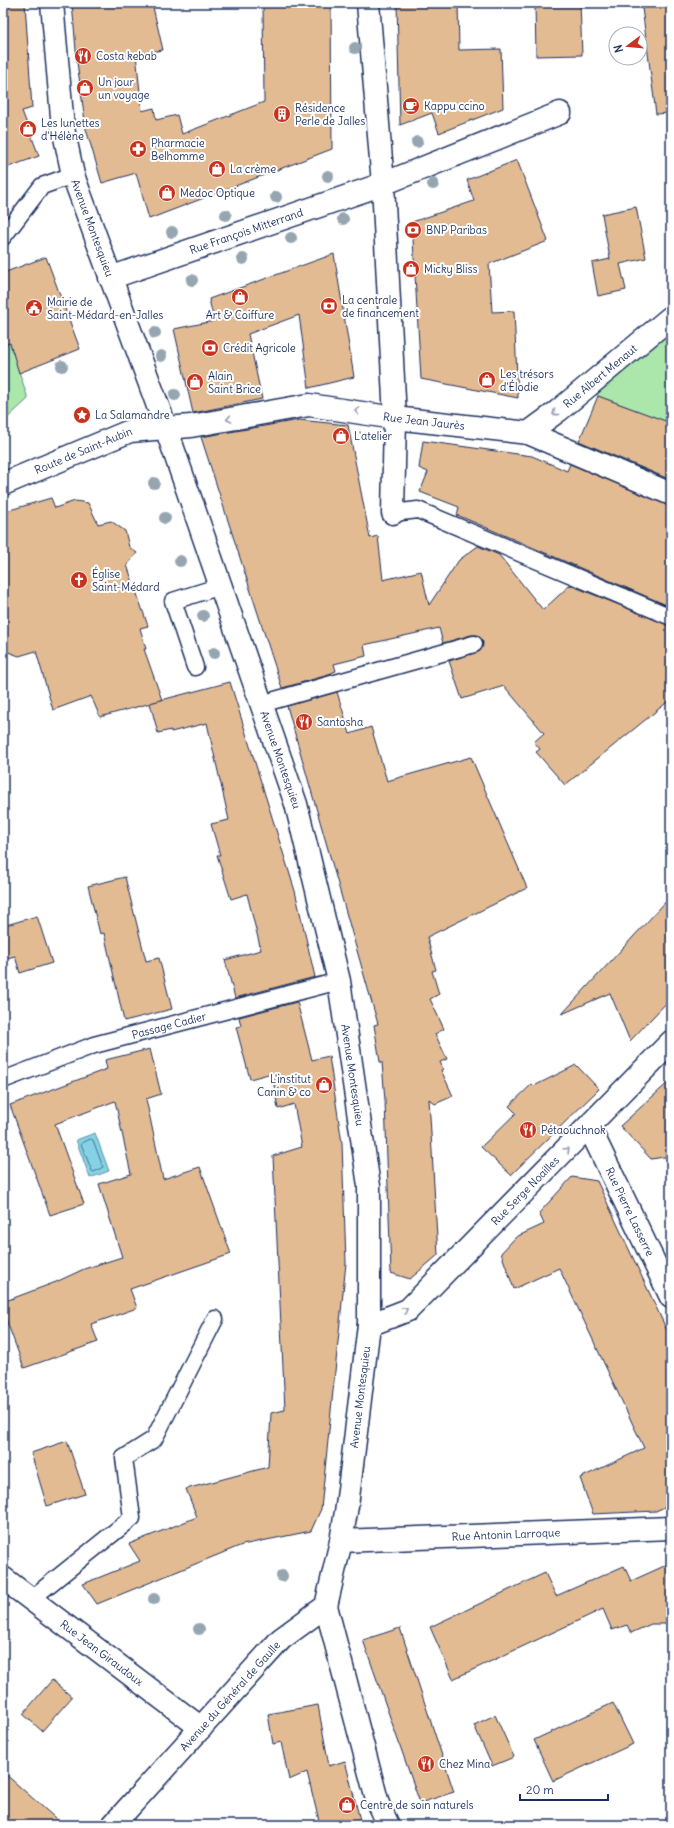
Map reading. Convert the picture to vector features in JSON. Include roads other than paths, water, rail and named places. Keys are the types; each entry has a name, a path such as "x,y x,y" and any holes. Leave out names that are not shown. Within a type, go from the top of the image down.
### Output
{"street":[{"name":"Avenue Montesquieu","path":"52,3 62,128 73,175 166,428 296,804 339,981 369,1186 369,1325 341,1542"},
{"path":"368,3 382,184 395,418 393,513"},
{"name":"Rue François Mitterrand","path":"110,278 382,184 560,113"},
{"name":"Rue Albert Menaut","path":"528,433 563,407 671,317"},
{"name":"Rue Jean Jaurès","path":"166,428 191,426 309,405 395,418 528,433 671,494"},
{"name":"Route de Saint-Aubin","path":"3,484 130,431 166,428"},
{"name":"Rue Serge Noailles","path":"369,1325 408,1310 671,1042"},
{"name":"Rue Pierre Lasserre","path":"589,1127 671,1297"},
{"name":"Rue Antonin Larroque","path":"341,1542 671,1528"},
{"path":"341,1542 326,1606 378,1804 388,1825"},
{"name":"Rue Jean Giraudoux","path":"3,1578 201,1728"},
{"name":"Avenue du Général de Gaulle","path":"113,1825 280,1639 326,1606"}],"lane":[{"path":"3,237 42,186 73,175"},
{"path":"393,513 418,510 671,617"},
{"path":"195,667 173,601 221,586"},
{"path":"261,704 474,644"},
{"name":"Passage Cadier","path":"3,1080 94,1045 339,981"},
{"path":"31,1599 132,1518 124,1458 154,1439 216,1319"}],"water":[{"path":"95,1133 109,1171 90,1178 76,1140"}],"place":[{"name":"Costa kebab","path":"83,56"},
{"name":"Un jour un voyage","path":"85,88"},
{"name":"Kappu ccino","path":"411,106"},
{"name":"Résidence Perle de Jalles","path":"282,114"},
{"name":"Les lunettes d'Hélène","path":"28,129"},
{"name":"Pharmacie Belhomme","path":"138,149"},
{"name":"La crème","path":"217,169"},
{"name":"Medoc Optique","path":"167,193"},
{"name":"BNP Paribas","path":"413,230"},
{"name":"Micky Bliss","path":"411,269"},
{"name":"Art & Coiffure","path":"240,297"},
{"name":"La centrale de financement","path":"329,306"},
{"name":"Mairie de Saint-Médard-en-Jalles","path":"34,308"},
{"name":"Crédit Agricole","path":"210,348"},
{"name":"Les trésors d'Élodie","path":"487,380"},
{"name":"Alain Saint Brice","path":"195,382"},
{"name":"La Salamandre","path":"82,415"},
{"name":"L'atelier","path":"341,436"},
{"name":"Église Saint-Médard","path":"79,580"},
{"name":"Santosha","path":"304,722"},
{"name":"L'institut Canin & co","path":"324,1085"},
{"name":"Pétaouchnok","path":"528,1130"},
{"name":"Chez Mina","path":"426,1764"},
{"name":"Centre de soin naturels","path":"347,1805"}]}
